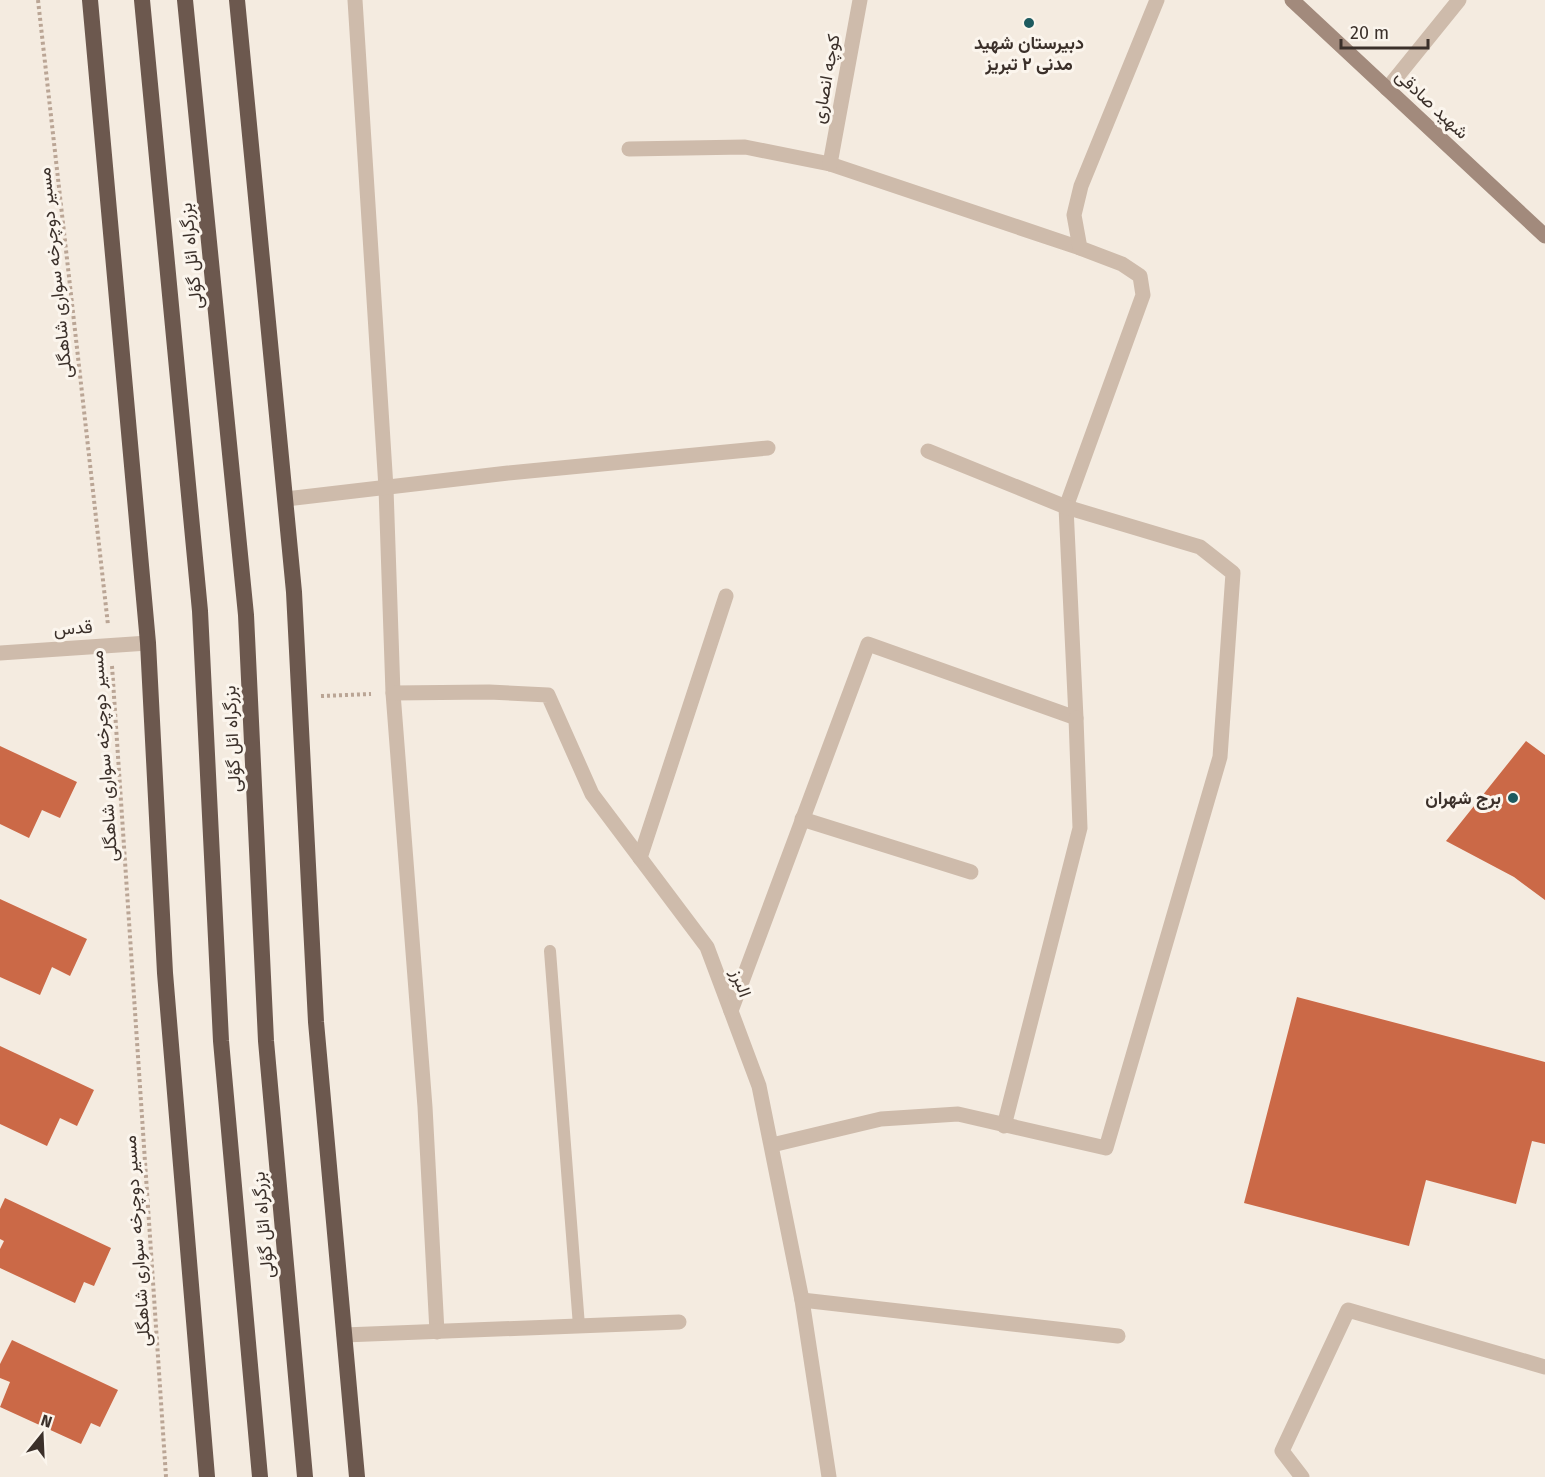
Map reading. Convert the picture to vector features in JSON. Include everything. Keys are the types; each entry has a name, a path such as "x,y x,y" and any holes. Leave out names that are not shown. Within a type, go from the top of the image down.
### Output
{"highway":[{"path":"90,0 148,643 165,973 207,1477"},
{"name":"بزرگراه ائل گؤلی","path":"142,0 200,611 221,1041 260,1477"},
{"name":"بزرگراه ائل گؤلی","path":"185,0 246,615 266,1041 306,1477"},
{"path":"237,0 294,592 316,1022 357,1477"}],"main road":[{"name":"شهید صادقی","path":"1292,0 1545,236"}],"street":[{"path":"355,0 386,488 393,693 425,1107 437,1332"},
{"name":"کوچه انصاری","path":"830,164 860,0"},
{"path":"1080,248 1074,215 1081,186 1157,0"},
{"path":"1387,89 1459,0"},
{"path":"629,149 745,147 830,164 1080,248 1122,264 1140,276 1143,295 1066,507 1080,828 1004,1126"},
{"path":"286,499 768,448"},
{"path":"772,1145 881,1119 958,1114 1106,1148 1220,757 1233,573 1200,547 1066,507 928,451"},
{"path":"640,858 726,596"},
{"name":"قدس","path":"0,653 148,643"},
{"path":"731,1011 868,644 1076,718"},
{"name":"البرز","path":"393,693 489,692 548,695 592,794 707,947 759,1086 802,1300 830,1477"},
{"path":"802,819 971,872"},
{"path":"802,1300 1118,1336"},
{"path":"1302,1477 1282,1451 1348,1310 1545,1367"},
{"path":"344,1335 679,1322"}],"lane":[{"path":"550,951 579,1326"}],"path":[{"name":"مسیر دوچرخه سواری شاهگلی","path":"39,0 111,645 166,1477"},
{"path":"299,697 393,693"}],"building":[{"name":"برج شهران","path":"1526,741 1545,755 1545,900 1514,877 1446,841"},
{"path":"0,746 77,782 60,818 42,810 29,838 0,824"},
{"path":"0,899 87,939 70,976 52,967 40,995 0,977"},
{"path":"1297,997 1545,1062 1545,1144 1532,1141 1516,1204 1426,1180 1409,1246 1244,1203"},
{"path":"0,1046 94,1090 77,1126 60,1118 47,1146 0,1124"},
{"path":"5,1198 111,1248 94,1286 84,1282 75,1303 0,1268 0,1249 4,1241 0,1239 0,1209"},
{"path":"12,1340 118,1390 100,1427 91,1423 81,1444 0,1407 10,1382 0,1378 0,1364"}],"place":[{"name":"دبیرستان شهید مدنی ۲ تبریز","path":"1029,23"},
{"name":"برج شهران","path":"1513,798"}]}
